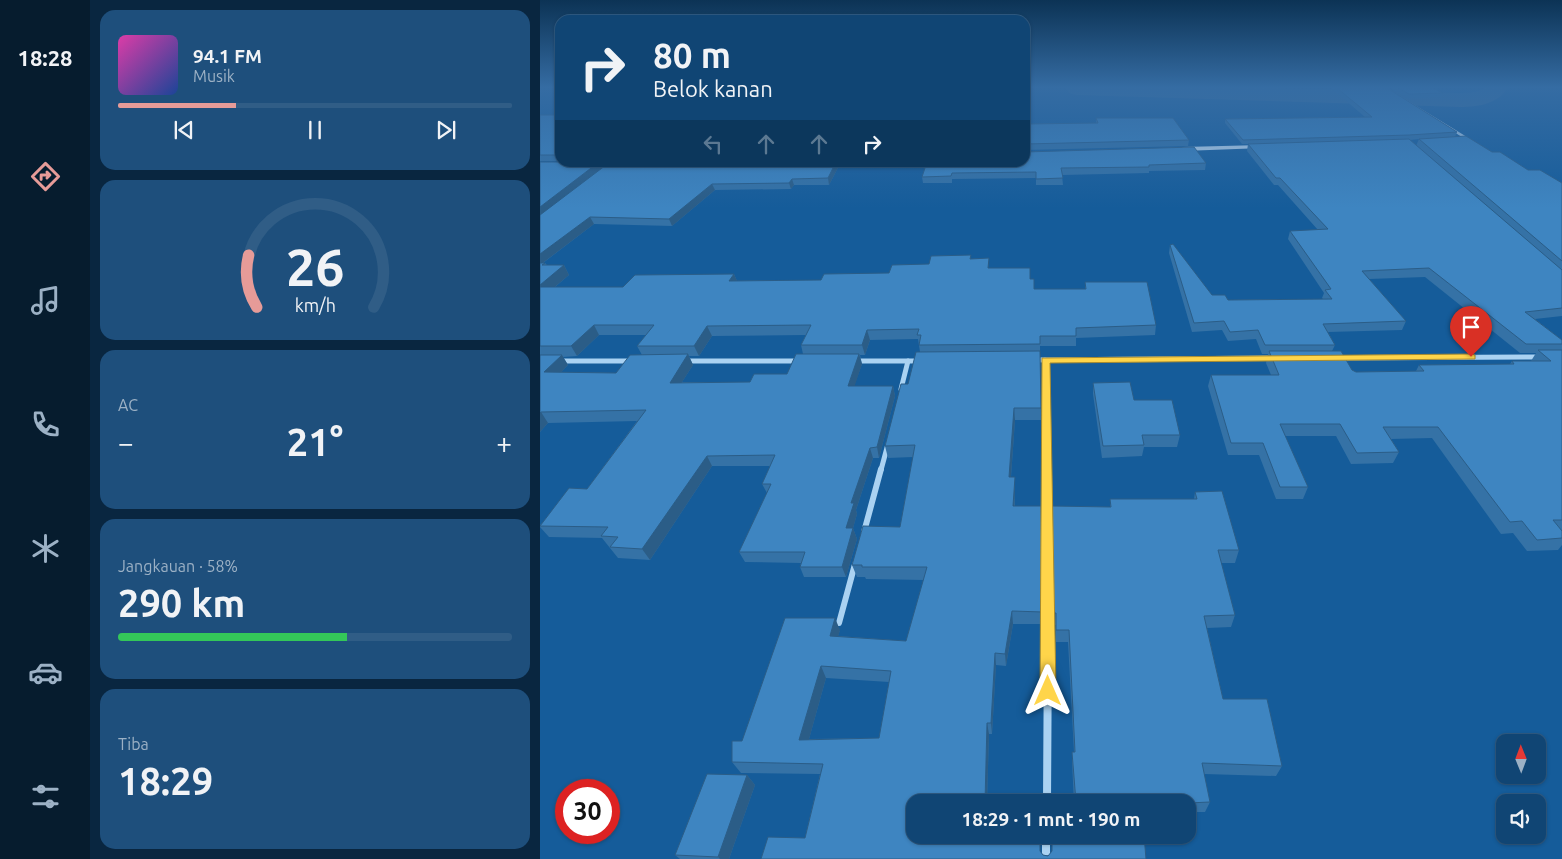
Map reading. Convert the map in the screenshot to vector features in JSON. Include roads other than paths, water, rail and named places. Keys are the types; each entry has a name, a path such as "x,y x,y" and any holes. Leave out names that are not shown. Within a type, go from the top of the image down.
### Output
{"street":[{"path":"1450,141 1462,140 1465,137 1451,128"},
{"path":"1181,149 1269,147"},
{"path":"1332,358 1543,357"},
{"path":"1026,360 1283,358"},
{"path":"1045,360 1048,654 1047,794"},
{"path":"550,361 639,361"},
{"path":"679,361 808,361"},
{"path":"848,361 928,361"},
{"path":"900,396 908,361"},
{"path":"862,537 888,442"},
{"path":"839,623 857,556"},
{"path":"1046,844 1046,859"}]}
